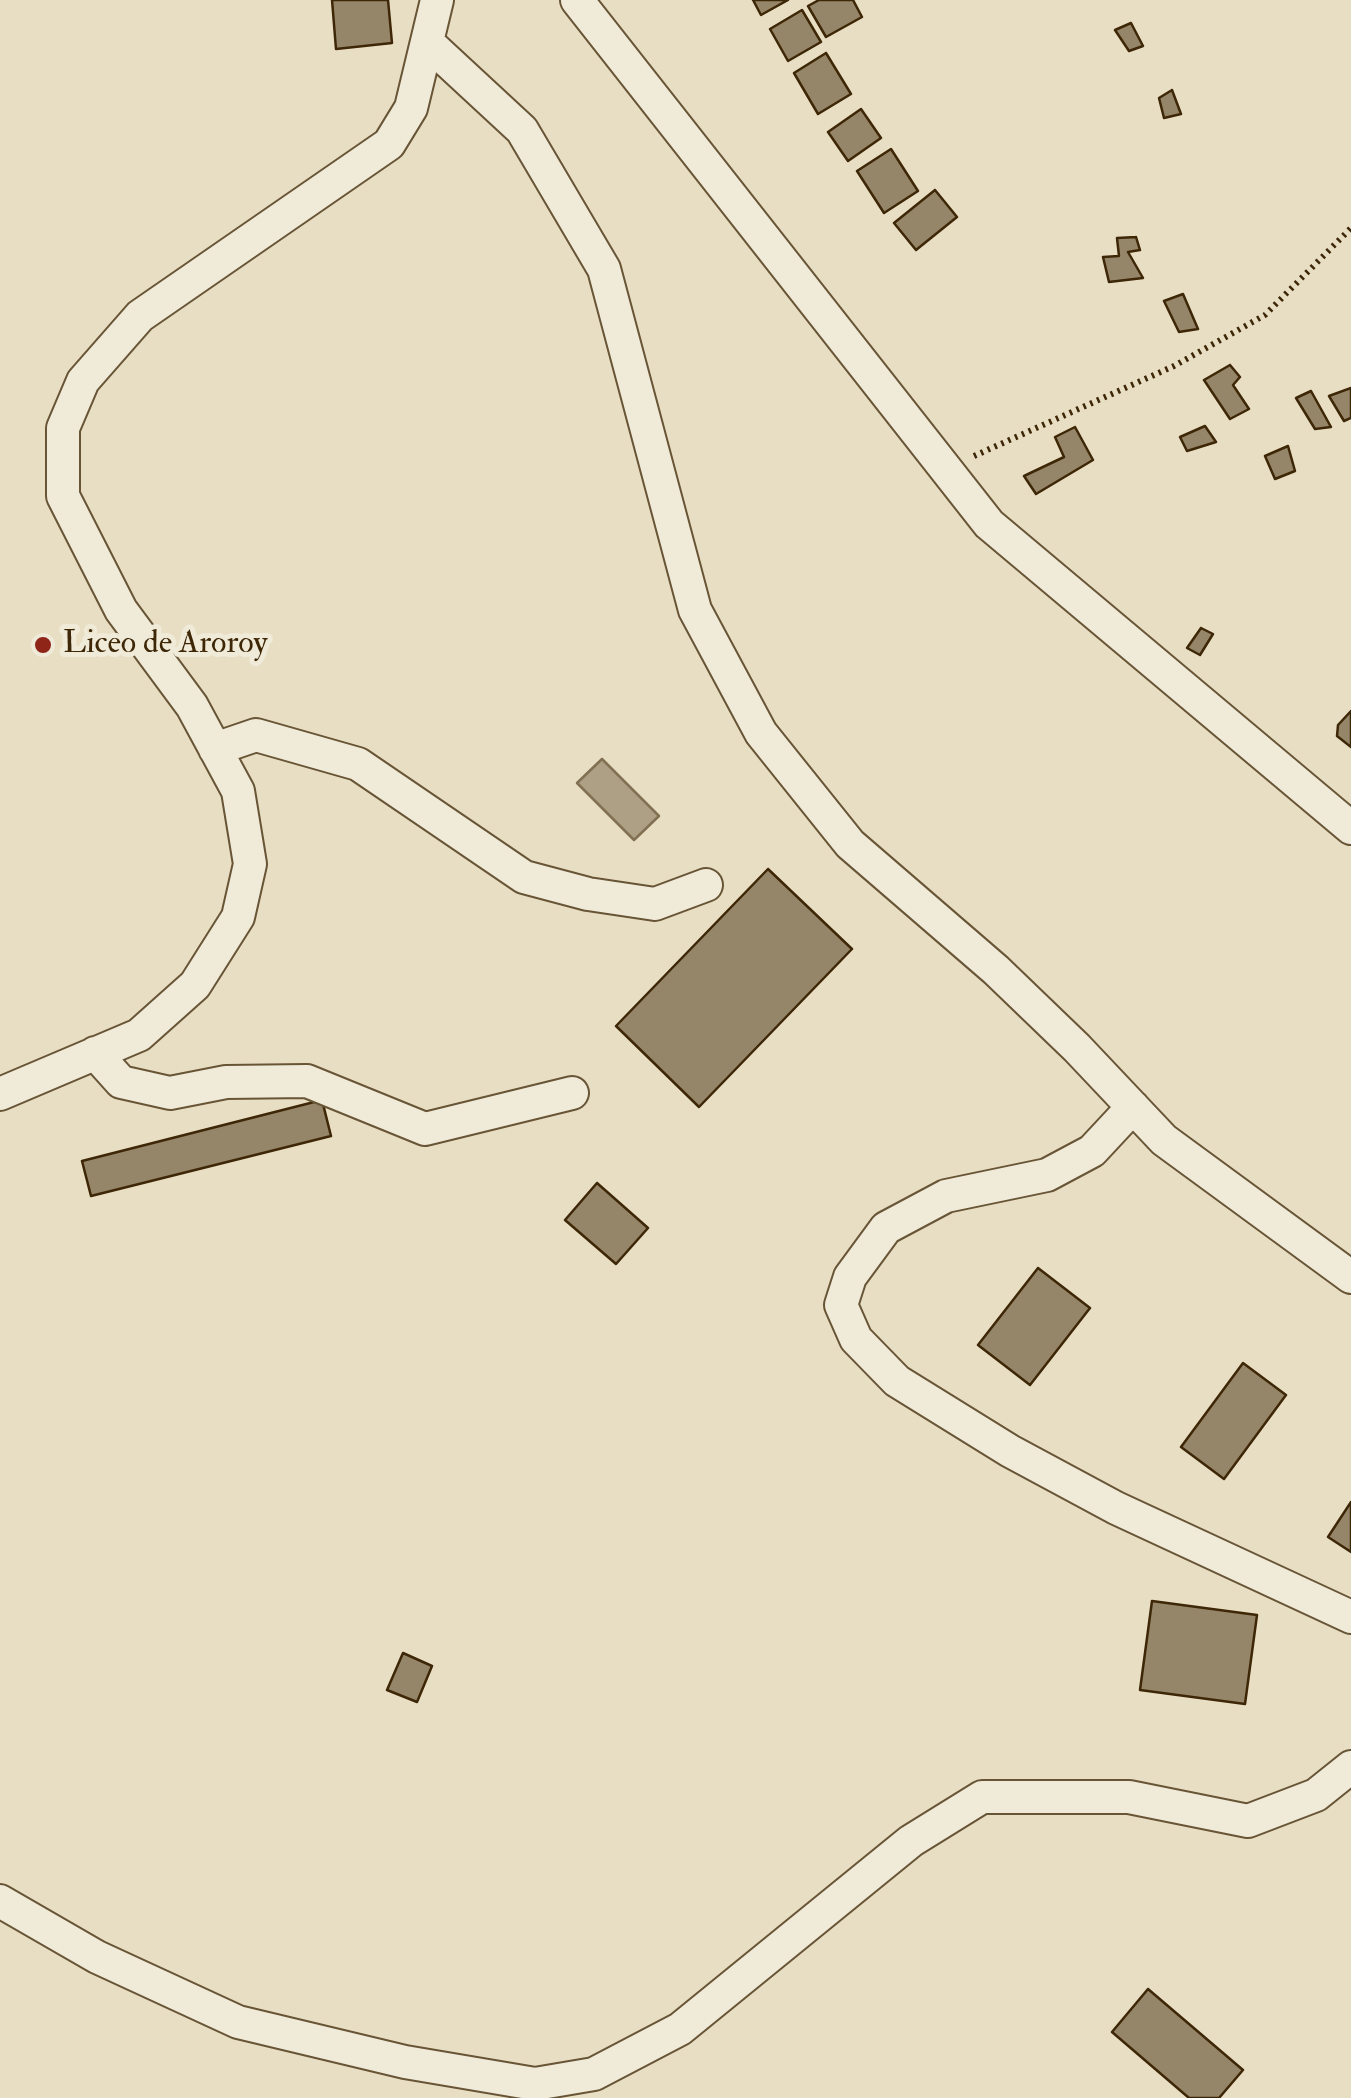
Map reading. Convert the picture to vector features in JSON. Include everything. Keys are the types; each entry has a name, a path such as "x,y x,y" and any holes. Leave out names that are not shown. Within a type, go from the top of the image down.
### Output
{"street":[{"path":"0,1094 139,1034 195,985 238,917 250,864 238,790 192,706 121,610 63,496 63,428 82,381 140,316 389,144 411,108 437,0"},
{"path":"577,0 988,524 1351,828"},
{"path":"427,42 522,130 604,269 695,610 761,734 850,844 996,970 1164,1140 1351,1276"},
{"path":"215,748 256,735 358,764 524,877 588,894 655,904 706,884"},
{"path":"95,1054 121,1082 170,1094 226,1082 307,1082 425,1129 572,1093"},
{"path":"1133,1107 1092,1150 1047,1175 946,1196 886,1228 850,1277 841,1305 856,1340 897,1381 1010,1451 1116,1508 1351,1617"},
{"path":"0,1901 97,1957 238,2022 406,2062 535,2084 594,2074 680,2029 912,1841 982,1797 1129,1797 1248,1820 1316,1794 1351,1767"}],"path":[{"path":"946,468 1174,366 1265,315 1351,228"}],"shaded area":[{"path":"602,759 659,816 634,840 577,783"}],"building":[{"path":"332,0 388,0 392,43 336,49"},
{"path":"753,0 788,0 761,15"},
{"path":"819,0 853,0 862,17 826,37 808,6"},
{"path":"802,10 821,42 788,61 770,29"},
{"path":"1131,23 1143,46 1129,51 1115,30"},
{"path":"826,53 851,94 818,114 794,73"},
{"path":"1172,90 1181,114 1164,118 1159,98"},
{"path":"861,109 881,138 848,161 828,132"},
{"path":"891,149 918,191 884,213 857,171"},
{"path":"935,190 957,217 916,250 894,223"},
{"path":"1136,237 1140,250 1128,252 1143,278 1109,282 1103,257 1119,256 1117,238"},
{"path":"1183,294 1198,329 1179,332 1164,301"},
{"path":"1230,365 1240,377 1233,385 1249,409 1230,419 1204,380"},
{"path":"1351,388 1351,418 1344,421 1329,396"},
{"path":"1311,391 1331,427 1315,429 1296,398"},
{"path":"1205,426 1216,442 1187,451 1180,437"},
{"path":"1075,427 1093,460 1036,494 1024,476 1064,457 1055,437"},
{"path":"1288,446 1295,471 1275,479 1265,456"},
{"path":"1201,628 1213,634 1200,655 1187,648"},
{"path":"1351,711 1351,747 1337,736 1338,725"},
{"path":"768,869 852,949 699,1107 616,1026"},
{"path":"322,1100 331,1136 91,1196 82,1161"},
{"path":"597,1183 648,1228 616,1264 565,1220"},
{"path":"1038,1268 1090,1308 1030,1385 978,1345"},
{"path":"1243,1363 1286,1395 1224,1479 1181,1447"},
{"path":"1351,1502 1351,1552 1328,1537"},
{"path":"1152,1601 1257,1615 1245,1704 1140,1690"},
{"path":"403,1653 432,1666 417,1702 387,1690"},
{"path":"1148,1989 1243,2070 1219,2098 1189,2098 1112,2032"}],"place":[{"name":"Liceo de Aroroy","path":"43,645"}]}
